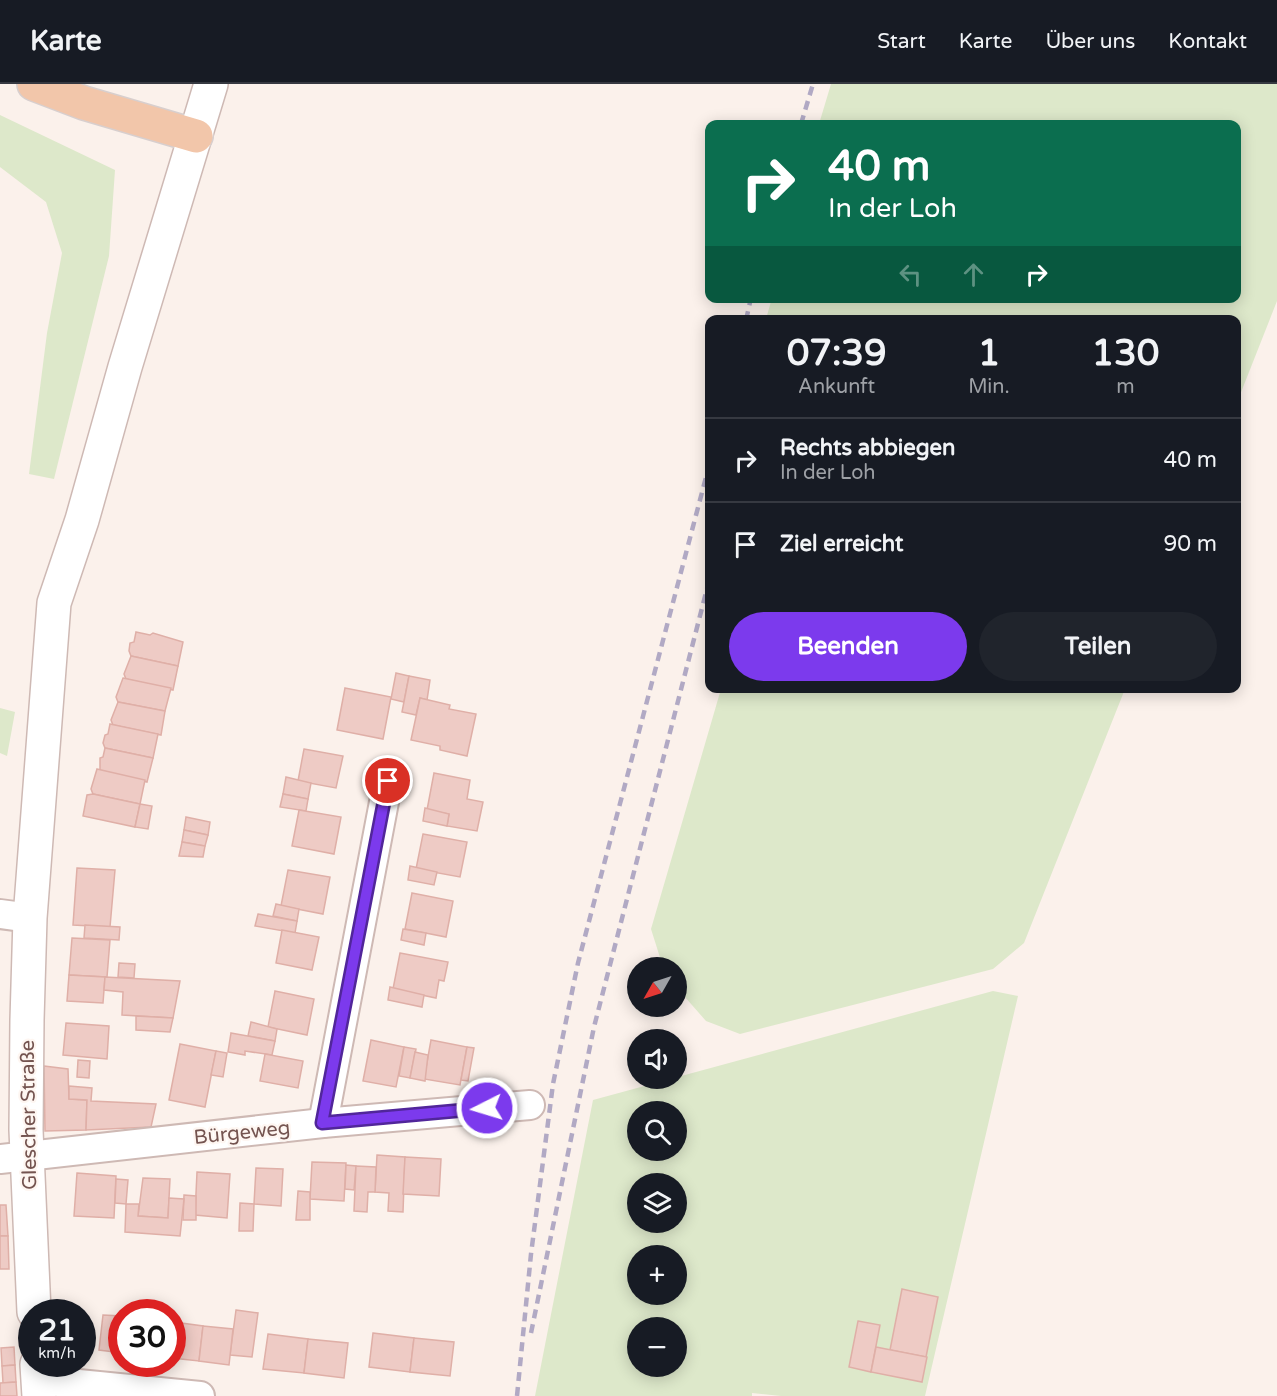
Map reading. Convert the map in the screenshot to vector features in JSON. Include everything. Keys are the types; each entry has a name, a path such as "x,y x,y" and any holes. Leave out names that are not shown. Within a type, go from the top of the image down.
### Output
{"main road":[{"path":"34,84 84,103 196,136"}],"street":[{"name":"Glescher Straße","path":"32,1299 13,1158 27,1031 15,916 45,728 54,603 82,520 128,356 211,84"},
{"path":"322,1123 388,781"},
{"name":"Bürgeweg","path":"13,1158 322,1123 530,1105"},
{"path":"38,1380 200,1396"}],"green space":[{"path":"831,84 1277,84 1277,301 1241,392 1241,315 767,315 771,303 1241,303 1241,120 820,120"},
{"path":"0,115 115,170 109,256 54,479 29,474 47,333 62,253 46,202 0,167"},
{"path":"720,693 1123,693 1024,943 993,969 740,1034 706,1021 687,999 687,957 660,957 651,929"},
{"path":"0,708 15,712 7,756 0,753"},
{"path":"993,991 1018,996 925,1396 781,1396 752,1393 752,1396 535,1396 593,1100 633,1089 687,1089 687,1074"}],"building":[{"path":"136,632 150,635 153,633 183,642 178,666 131,656 130,643 134,642"},
{"path":"131,656 178,666 173,690 126,679 124,674"},
{"path":"396,673 409,676 404,702 391,699"},
{"path":"409,676 430,680 427,700 420,698 416,715 402,712"},
{"path":"123,678 171,688 165,711 118,702 116,697"},
{"path":"345,688 391,697 383,739 337,730"},
{"path":"420,698 450,705 449,709 476,714 467,756 440,750 440,746 411,740"},
{"path":"118,702 165,711 161,735 113,725 111,720"},
{"path":"110,724 158,734 153,758 105,748 103,743"},
{"path":"105,748 153,758 147,782 100,771 100,758 103,757"},
{"path":"304,749 343,756 336,788 298,781"},
{"path":"97,769 145,780 140,804 93,794 91,789"},
{"path":"434,773 470,780 467,799 483,802 477,831 447,826 449,814 427,810"},
{"path":"286,777 311,783 308,799 283,794"},
{"path":"93,794 140,804 135,827 83,816 87,795"},
{"path":"283,794 308,799 306,811 280,807"},
{"path":"140,804 152,806 148,829 135,827"},
{"path":"425,808 449,814 447,826 423,821"},
{"path":"299,810 341,817 334,854 292,846"},
{"path":"186,817 210,822 208,835 184,830"},
{"path":"184,830 208,835 205,846 182,842"},
{"path":"423,834 467,842 460,877 416,869"},
{"path":"182,842 205,846 203,857 179,856"},
{"path":"410,866 437,872 434,885 408,880"},
{"path":"77,868 115,870 110,927 73,925"},
{"path":"288,870 330,877 323,914 281,906"},
{"path":"412,893 453,901 446,937 405,929"},
{"path":"276,904 299,909 297,921 273,916"},
{"path":"258,914 297,921 295,933 255,926"},
{"path":"85,925 120,927 119,940 84,938"},
{"path":"403,929 426,933 424,945 401,940"},
{"path":"282,930 319,937 312,970 276,963"},
{"path":"72,938 110,940 107,977 69,975"},
{"path":"400,953 448,962 444,981 439,980 436,998 393,989"},
{"path":"119,963 135,964 134,978 118,977"},
{"path":"69,975 105,977 103,1003 67,1001"},
{"path":"105,977 180,981 173,1018 122,1015 123,992 104,990"},
{"path":"390,987 424,995 422,1007 388,1000"},
{"path":"275,991 314,999 307,1035 268,1027"},
{"path":"136,1016 173,1018 170,1032 136,1030"},
{"path":"251,1022 277,1029 275,1041 248,1036"},
{"path":"66,1023 109,1026 107,1059 63,1055"},
{"path":"231,1033 275,1041 272,1055 245,1051 245,1055 228,1052"},
{"path":"371,1040 404,1047 396,1087 363,1081"},
{"path":"431,1040 467,1047 460,1085 424,1079"},
{"path":"180,1044 216,1051 205,1107 169,1100"},
{"path":"404,1047 416,1049 410,1078 399,1076"},
{"path":"467,1047 474,1048 468,1081 461,1080"},
{"path":"216,1051 227,1053 223,1077 211,1075"},
{"path":"415,1052 428,1055 425,1081 410,1078"},
{"path":"265,1054 303,1061 298,1088 260,1081"},
{"path":"78,1060 90,1061 89,1078 77,1077"},
{"path":"44,1066 68,1069 69,1099 87,1100 86,1130 45,1131"},
{"path":"69,1086 92,1088 91,1101 156,1104 151,1127 86,1130 87,1100 69,1099"},
{"path":"377,1155 405,1157 403,1212 388,1211 389,1193 375,1192"},
{"path":"405,1157 441,1159 439,1196 403,1194"},
{"path":"312,1162 346,1163 344,1201 310,1199"},
{"path":"346,1165 356,1166 354,1190 345,1189"},
{"path":"356,1166 376,1167 375,1192 368,1192 367,1212 354,1211"},
{"path":"256,1168 283,1169 281,1206 254,1204"},
{"path":"197,1172 230,1174 227,1218 195,1215"},
{"path":"77,1173 116,1176 114,1218 74,1216"},
{"path":"143,1178 170,1179 168,1218 138,1216"},
{"path":"116,1179 128,1180 126,1204 115,1203"},
{"path":"298,1191 310,1192 310,1220 296,1220"},
{"path":"184,1195 196,1196 196,1220 183,1220"},
{"path":"169,1198 184,1199 180,1236 125,1232 126,1204 139,1204 138,1216 168,1218"},
{"path":"240,1203 254,1204 253,1231 239,1231"},
{"path":"0,1205 6,1205 8,1236 0,1236"},
{"path":"0,1236 8,1236 9,1269 0,1269"},
{"path":"902,1289 938,1297 926,1357 890,1350"},
{"path":"236,1310 258,1313 252,1357 230,1355"},
{"path":"103,1315 108,1315 108,1351 99,1350"},
{"path":"858,1321 880,1325 871,1372 849,1367"},
{"path":"186,1324 203,1326 199,1361 186,1360"},
{"path":"203,1326 233,1329 229,1365 199,1361"},
{"path":"373,1333 414,1338 410,1372 369,1367"},
{"path":"268,1334 308,1339 304,1373 263,1369"},
{"path":"414,1338 454,1342 450,1376 410,1372"},
{"path":"308,1339 348,1343 344,1378 304,1373"},
{"path":"14,1347 15,1365 2,1366 1,1348"},
{"path":"876,1347 927,1357 922,1382 871,1372"},
{"path":"15,1365 16,1382 3,1383 2,1366"},
{"path":"16,1382 17,1396 0,1396 0,1383"}],"railway":[{"path":"802,120 813,84"},
{"path":"747,315 750,303"},
{"path":"517,1396 531,1254 553,1084 578,963 705,481"},
{"path":"531,1333 594,1027 705,596"}],"route":[{"path":"388,781 322,1123 487,1108"}]}
